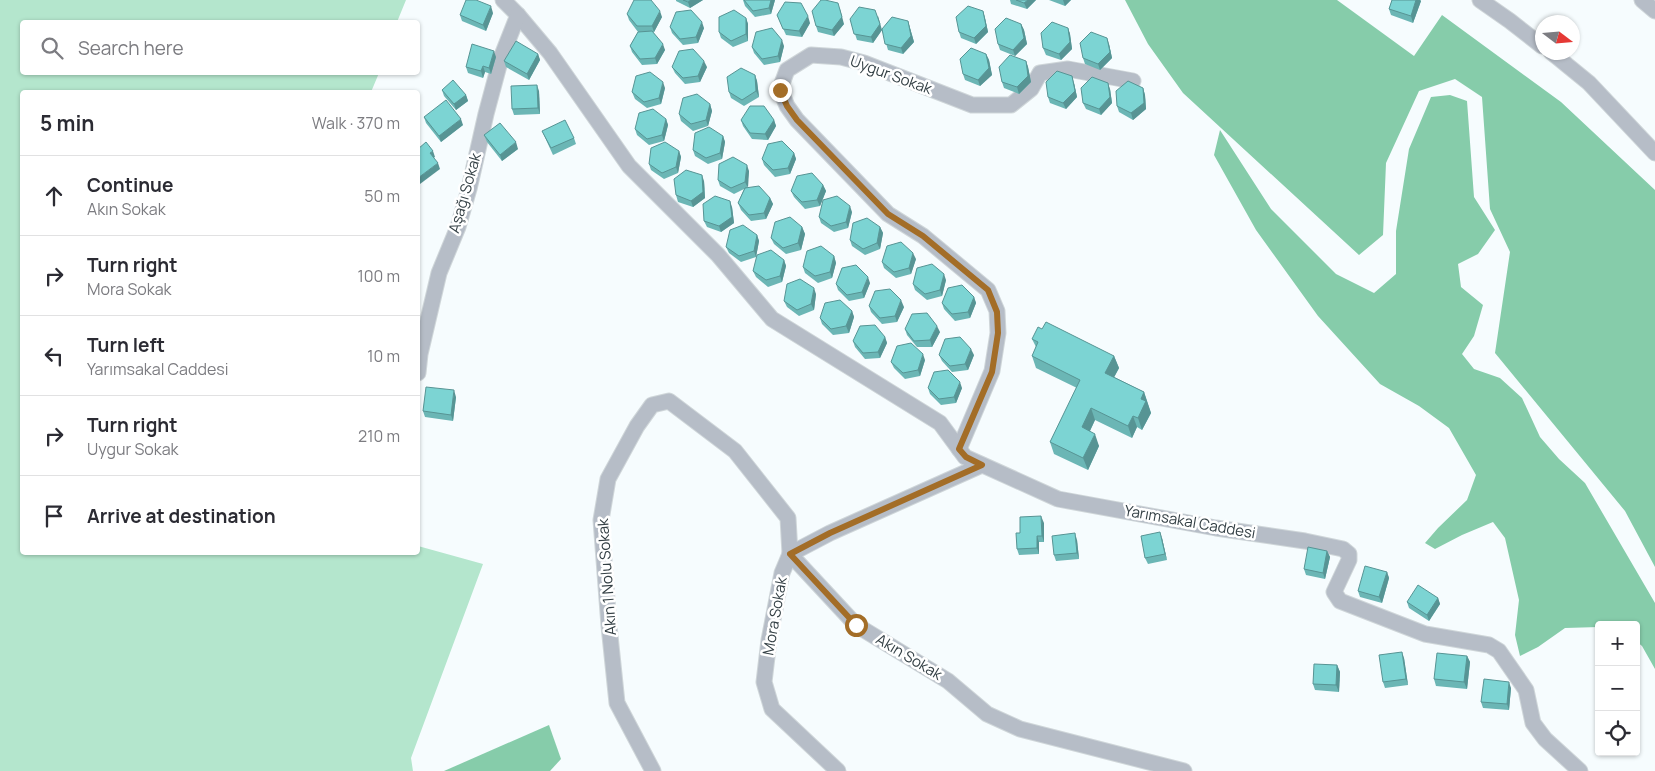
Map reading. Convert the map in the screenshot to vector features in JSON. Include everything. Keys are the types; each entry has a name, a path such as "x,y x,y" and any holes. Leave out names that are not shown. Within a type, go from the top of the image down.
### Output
{"street":[{"path":"503,0 518,15"},
{"path":"1480,0 1535,41"},
{"path":"1642,0 1655,11"},
{"name":"Yarımsakal Caddesi","path":"518,15 550,53 629,166 718,255 772,319 940,424 966,457 1058,499 1343,549 1349,554 1349,560 1334,592 1340,601 1424,634 1488,645 1499,650 1526,690 1533,723 1545,739 1580,771"},
{"name":"Aşağı Sokak","path":"420,354 439,273 458,227 469,189 501,58 518,15"},
{"name":"Uygur Sokak","path":"959,449 992,372 998,333 997,312 988,290 923,236 888,214 797,120 787,106 780,90 787,70 811,55 841,57 864,63 972,105 1011,105 1031,90 1040,73 1050,71 1068,69 1133,81"},
{"path":"1561,60 1590,83 1655,153"},
{"name":"Akın 1 Nolu Sokak","path":"653,771 617,704 601,520 608,479 637,426 652,405 669,401 735,451 788,518 790,554"},
{"path":"790,554 830,533 982,465"},
{"name":"Mora Sokak","path":"790,554 782,573 769,640 764,682 772,709 838,771"},
{"name":"Akın Sokak","path":"790,554 856,625 948,681 987,714 1020,729 1184,771"}],"green space":[{"path":"0,0 406,0 398,20 20,20 20,75 378,75 372,90 20,90 20,555 420,555 420,547 483,564 411,758 413,771 0,771"},
{"path":"1125,0 1337,0 1414,56 1442,15 1561,102 1655,190 1655,567 1625,511 1495,353 1510,252 1490,209 1482,97 1455,79 1419,91 1386,163 1383,235 1359,255 1183,93 1148,44"},
{"path":"1450,95 1467,101 1474,197 1495,230 1478,254 1458,264 1461,287 1483,305 1474,336 1462,354 1474,369 1500,378 1522,398 1540,437 1559,459 1585,483 1655,603 1655,669 1640,644 1640,621 1595,621 1595,627 1565,628 1538,647 1520,656 1515,635 1519,600 1505,538 1493,522 1435,549 1425,543 1467,500 1476,475 1449,428 1419,406 1380,384 1318,316 1256,230 1214,155 1220,130 1271,209 1336,274 1374,293 1396,274 1396,231 1409,149 1431,97"},
{"path":"549,725 561,759 550,771 444,771"}],"building":[{"path":"466,0 476,0 491,6 483,25 460,15"},
{"path":"634,0 651,0 660,11 652,26 637,26 627,14"},
{"path":"744,0 771,0 769,8 753,11"},
{"path":"821,0 838,3 842,17 832,30 816,26 812,11"},
{"path":"1016,0 1028,0 1024,3"},
{"path":"1392,0 1416,0 1411,16 1389,9"},
{"path":"785,2 801,3 808,16 799,31 783,29 777,15"},
{"path":"968,6 983,11 986,26 974,38 959,32 956,17"},
{"path":"859,7 875,10 880,24 871,37 854,34 850,19"},
{"path":"691,10 702,22 696,37 680,39 670,27 676,12"},
{"path":"734,10 746,18 746,34 731,41 719,32 719,17"},
{"path":"892,17 908,21 911,36 901,48 885,44 882,29"},
{"path":"1006,18 1021,24 1024,38 1013,50 998,44 995,29"},
{"path":"1052,22 1068,28 1070,42 1059,54 1043,48 1041,33"},
{"path":"772,28 782,40 778,56 762,59 752,47 756,32"},
{"path":"652,31 663,44 655,58 640,59 630,46 638,32"},
{"path":"1091,32 1107,38 1110,52 1098,64 1083,58 1080,43"},
{"path":"516,41 538,54 527,74 504,61"},
{"path":"472,44 494,51 489,68 483,66 481,71 466,67"},
{"path":"971,48 986,54 989,68 978,80 963,74 960,59"},
{"path":"693,49 704,61 698,76 683,78 672,67 679,51"},
{"path":"1010,55 1026,61 1028,76 1017,87 1002,82 999,67"},
{"path":"741,68 755,75 756,91 742,100 729,92 727,77"},
{"path":"1057,71 1072,76 1075,91 1063,103 1048,97 1046,82"},
{"path":"650,72 663,82 659,98 644,102 632,92 636,76"},
{"path":"1092,77 1108,83 1110,97 1099,109 1083,103 1081,88"},
{"path":"453,80 466,95 454,104 442,90"},
{"path":"1128,81 1143,88 1144,103 1131,113 1117,106 1116,91"},
{"path":"537,85 538,108 512,109 511,86"},
{"path":"697,94 710,104 706,120 691,124 679,114 683,98"},
{"path":"446,100 461,119 439,136 424,117"},
{"path":"750,106 764,106 774,120 765,134 750,133 741,120"},
{"path":"653,109 666,119 662,135 647,139 635,129 639,113"},
{"path":"565,120 574,138 551,148 542,131"},
{"path":"500,123 516,142 500,155 484,135"},
{"path":"709,127 723,136 720,153 706,158 693,150 695,133"},
{"path":"782,141 794,153 788,168 773,170 762,159 768,144"},
{"path":"426,142 433,151 430,153 438,163 420,176 420,147"},
{"path":"665,142 679,151 676,167 662,173 649,164 651,148"},
{"path":"733,157 747,165 745,182 731,188 718,180 719,164"},
{"path":"686,170 702,175 703,192 691,201 676,195 674,179"},
{"path":"812,173 823,185 817,200 802,202 791,191 797,176"},
{"path":"759,186 770,198 764,213 749,215 738,203 745,188"},
{"path":"715,196 730,201 732,217 719,226 704,221 703,204"},
{"path":"837,196 850,206 846,222 831,226 819,217 823,200"},
{"path":"790,217 802,227 798,243 783,248 771,238 775,222"},
{"path":"867,218 880,227 877,243 863,249 850,240 853,223"},
{"path":"743,225 757,235 754,251 739,256 726,247 730,230"},
{"path":"901,242 913,253 909,268 894,272 882,262 887,246"},
{"path":"821,246 834,256 830,272 815,276 803,267 807,251"},
{"path":"771,250 784,260 780,276 766,280 753,271 757,255"},
{"path":"932,264 944,274 940,290 925,294 913,284 917,268"},
{"path":"856,265 868,277 862,292 847,295 836,284 842,268"},
{"path":"800,279 814,288 811,304 797,310 784,301 787,284"},
{"path":"962,285 974,297 968,312 952,314 942,303 948,288"},
{"path":"890,289 901,300 895,316 880,318 869,306 875,291"},
{"path":"840,300 852,311 846,326 831,329 820,318 825,303"},
{"path":"927,313 937,326 930,340 914,341 905,329 912,314"},
{"path":"1046,322 1114,356 1105,373 1144,392 1141,399 1146,401 1138,418 1133,416 1128,426 1091,408 1082,427 1095,434 1083,458 1050,442 1080,380 1032,356 1038,342 1032,339 1038,327 1042,329"},
{"path":"875,325 885,337 878,352 863,353 853,341 860,326"},
{"path":"960,337 971,349 965,364 950,366 939,355 945,339"},
{"path":"911,343 923,354 918,370 903,373 891,362 897,346"},
{"path":"948,370 960,382 954,397 939,399 928,388 934,372"},
{"path":"426,387 454,390 451,415 423,411"},
{"path":"1041,516 1042,536 1037,536 1037,548 1017,549 1016,533 1020,533 1020,517"},
{"path":"1160,532 1165,554 1145,558 1141,536"},
{"path":"1075,533 1077,553 1054,555 1052,536"},
{"path":"1308,547 1327,551 1323,573 1304,569"},
{"path":"1365,566 1387,572 1379,597 1358,591"},
{"path":"1418,585 1438,598 1427,615 1407,602"},
{"path":"1402,652 1406,679 1383,682 1379,655"},
{"path":"1437,653 1467,656 1464,682 1434,679"},
{"path":"1314,664 1337,665 1336,685 1313,684"},
{"path":"1484,679 1509,682 1507,704 1481,702"}],"route":[{"path":"780,90 787,106 797,120 888,214 923,236 988,290 997,312 998,333 992,372 959,449 966,457 982,465 830,533 790,554 856,625"}]}
